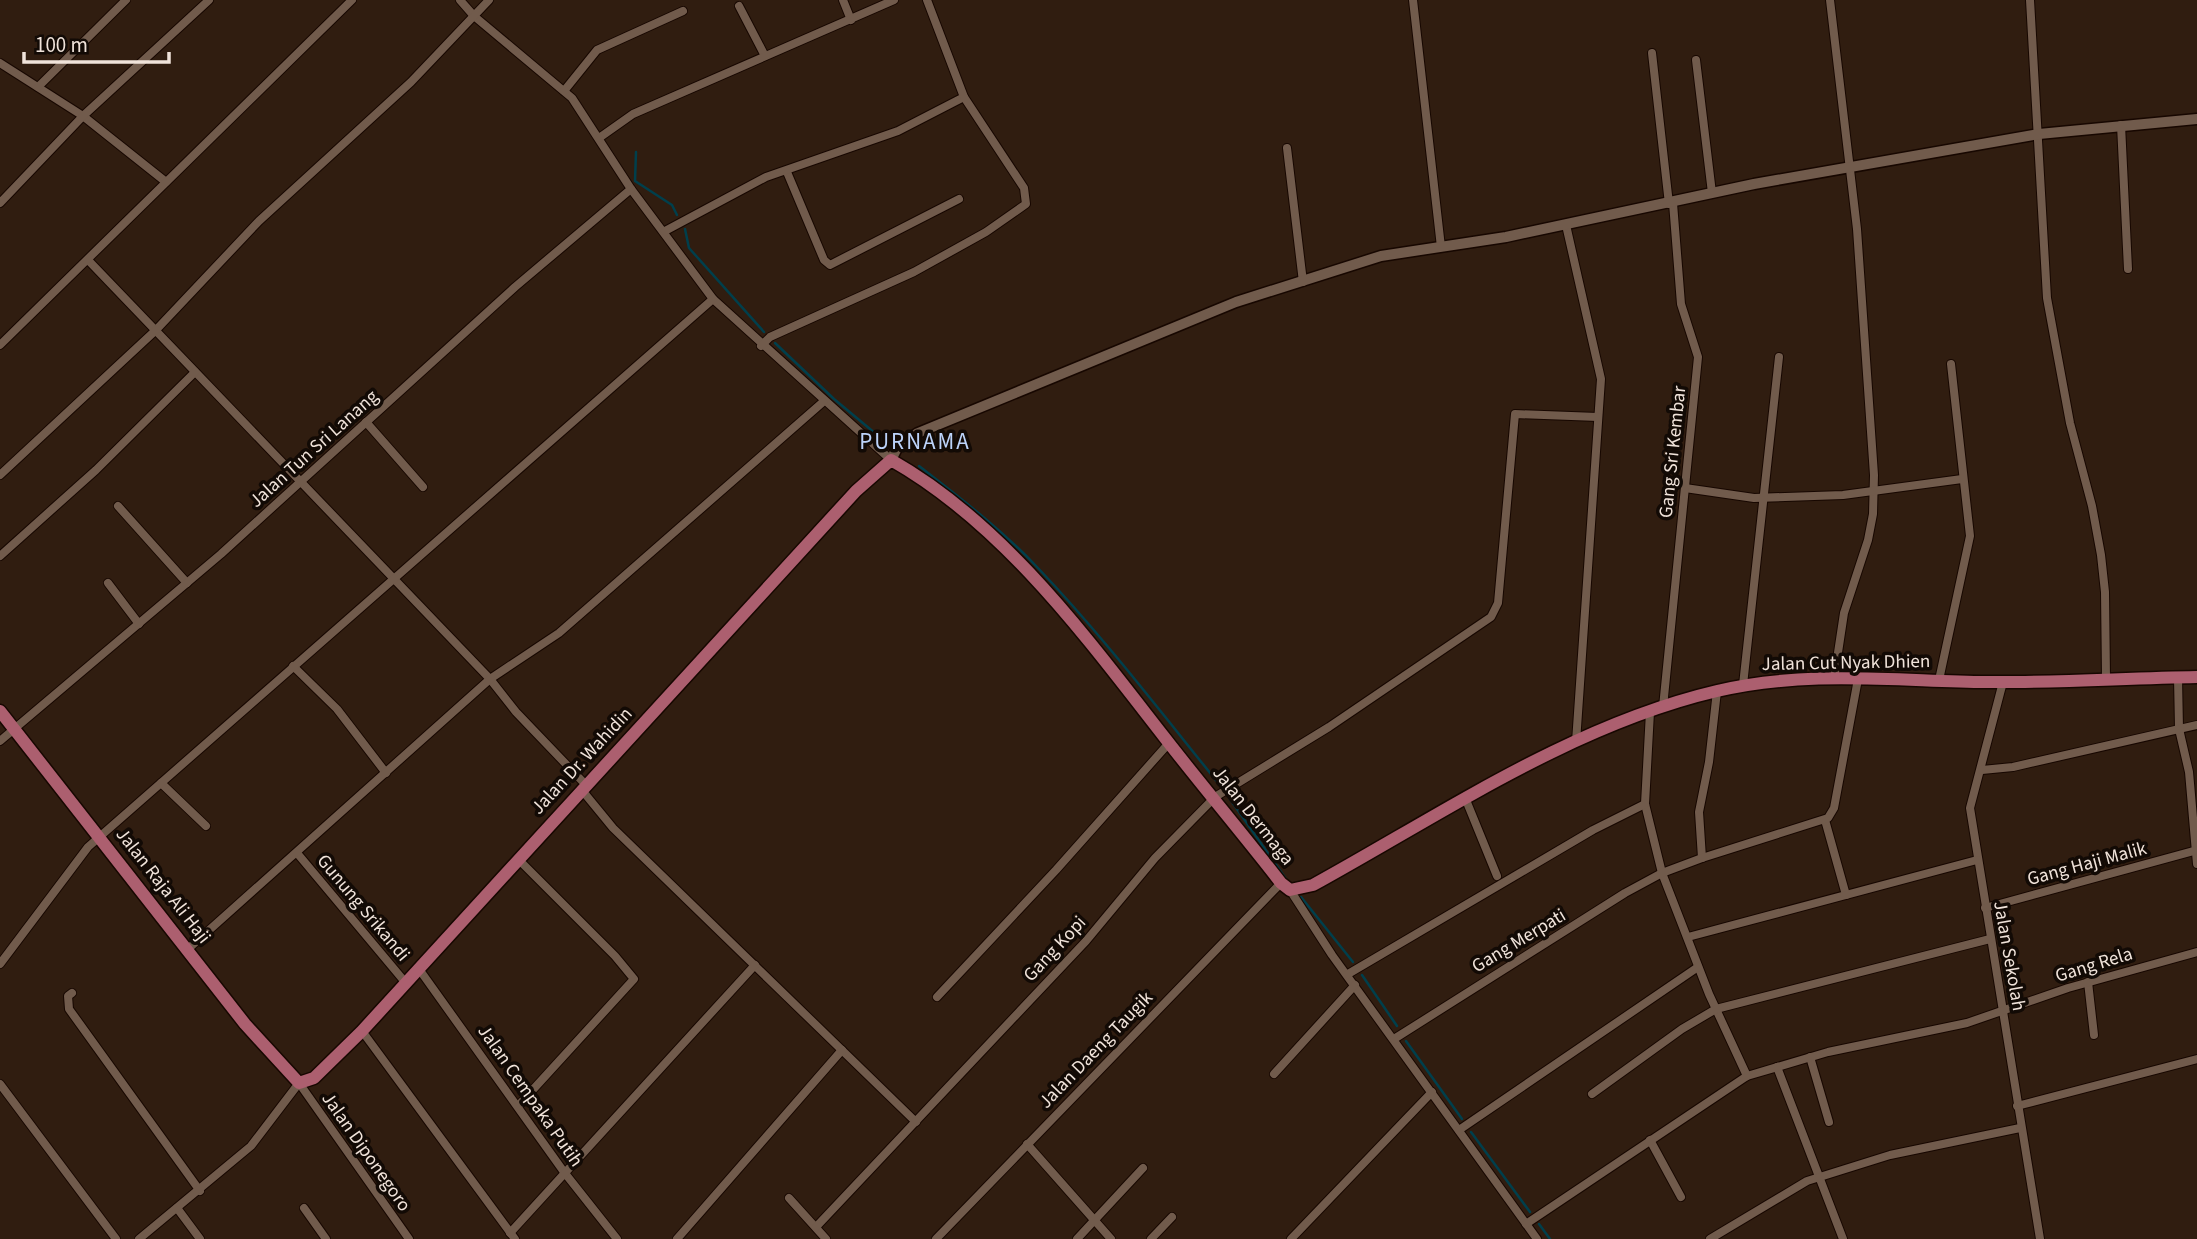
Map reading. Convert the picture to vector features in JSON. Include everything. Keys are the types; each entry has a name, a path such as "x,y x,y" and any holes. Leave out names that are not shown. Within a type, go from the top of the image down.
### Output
{"main road":[{"name":"Jalan Dermaga","path":"891,460 933,488 1014,559 1070,621 1286,887"},
{"name":"Jalan Dr. Wahidin","path":"299,1083 314,1078 362,1031 583,786 856,491 891,460"},
{"name":"Jalan Cut Nyak Dhien","path":"1286,887 1313,885 1576,742 1657,710 1743,685 1834,679 2003,682 2197,677"},
{"name":"Jalan Raja Ali Haji","path":"0,710 271,1056 299,1083"}],"street":[{"path":"38,87 126,0"},
{"path":"0,203 83,116 209,0"},
{"path":"337,0 344,8"},
{"path":"0,345 352,0"},
{"path":"460,0 474,16 564,91 579,108 631,189 665,230 713,299 761,346 891,460 898,446 918,433 1236,302 1381,256 1566,225 1712,193 2039,134 2197,119"},
{"path":"0,475 156,330 259,221 411,82 489,0"},
{"path":"843,0 851,20"},
{"path":"599,138 633,114 894,0"},
{"path":"761,346 770,337 914,272 986,232 1026,204 1024,188 964,97 927,0"},
{"path":"1413,0 1441,247"},
{"path":"1830,0 1868,359 1873,491 1868,540 1844,613 1834,679"},
{"path":"2030,0 2050,320 2101,555 2105,592 2106,678"},
{"path":"738,6 765,56"},
{"path":"564,91 597,50 683,11"},
{"name":"Gang Sri Kembar","path":"1652,53 1681,304 1698,350 1685,488 1645,804 1662,873 1698,967 1747,1076"},
{"path":"1696,60 1712,193"},
{"path":"0,62 83,116 166,182"},
{"path":"665,230 766,177 787,172 898,131 964,97"},
{"path":"2121,125 2128,269"},
{"path":"1287,148 1303,282"},
{"path":"787,172 824,260 830,265 959,199"},
{"name":"Jalan Tun Sri Lanang","path":"0,741 187,583 301,483 515,287 631,189"},
{"path":"1566,225 1601,379 1576,742"},
{"path":"88,260 491,679 516,712 583,786 613,828 916,1122"},
{"path":"0,964 95,831 161,783 713,299"},
{"path":"1743,685 1779,357"},
{"path":"1939,680 1970,546 1951,364"},
{"path":"0,556 96,470 195,372"},
{"path":"188,949 491,679 559,633 680,524 823,402"},
{"name":"Gang Kopi","path":"816,1227 1086,941 1174,837 1215,797 1329,727 1492,617 1498,603 1514,414 1598,417"},
{"path":"366,422 423,487"},
{"path":"1685,488 1763,498 1873,491 1962,479"},
{"path":"118,506 187,583"},
{"path":"107,583 139,624"},
{"path":"293,666 337,709 386,773"},
{"path":"2178,677 2179,729 2194,806 2197,864"},
{"path":"1846,895 1825,820 1834,808 1858,679"},
{"name":"Jalan Sekolah","path":"2003,682 1970,808 2040,1239"},
{"path":"1702,858 1699,812 1709,762 1717,691"},
{"path":"1982,770 2013,767 2197,724"},
{"path":"937,997 1056,870 1169,743"},
{"path":"161,783 206,826"},
{"path":"1466,800 1497,876"},
{"path":"1348,974 1516,874 1645,804"},
{"name":"Gang Merpati","path":"1394,1039 1625,893 1662,873 1825,820"},
{"name":"Gang Haji Malik","path":"1985,908 2195,850"},
{"name":"Gunung Srikandi","path":"298,853 405,982"},
{"path":"518,859 634,979 518,1106"},
{"path":"1688,937 1977,860"},
{"name":"Jalan Dermaga","path":"1286,887 1537,1239"},
{"name":"Jalan Daeng Taugik","path":"936,1239 1027,1144 1286,887"},
{"path":"1591,1094 1682,1028 1716,1009 1990,939"},
{"name":"Gang Rela","path":"1526,1224 1747,1076 1810,1057 1934,1032 2003,1013 2088,982 2197,952"},
{"path":"362,1031 512,1236 564,1172 755,965"},
{"path":"1459,1130 1698,967"},
{"name":"Jalan Cempaka Putih","path":"419,969 564,1172 617,1239"},
{"path":"2088,982 2094,1035"},
{"path":"1274,1074 1355,985"},
{"path":"72,993 68,996 69,1009 200,1191"},
{"path":"677,1239 842,1050"},
{"path":"1810,1057 1829,1122"},
{"path":"2017,1106 2197,1059"},
{"path":"1777,1067 1843,1239"},
{"path":"139,1239 251,1146 299,1083"},
{"name":"Jalan Diponegoro","path":"299,1083 409,1239"},
{"path":"0,1084 116,1239"},
{"path":"1291,1239 1432,1092"},
{"path":"1710,1239 1784,1193 1818,1177 1890,1155 2020,1128"},
{"path":"1650,1140 1681,1197"},
{"path":"1027,1144 1111,1239"},
{"path":"1077,1239 1143,1168"},
{"path":"789,1198 826,1239"},
{"path":"177,1208 200,1239"},
{"path":"304,1208 326,1239"},
{"path":"1151,1239 1172,1217"}],"waterway":[{"path":"636,152 635,181 672,205 677,215"},
{"path":"685,229 689,248 764,332"},
{"path":"775,343 834,399 894,449"},
{"path":"919,466 995,527 1037,567 1108,646 1219,784"},
{"path":"1230,799 1288,882"},
{"path":"1301,897 1353,962"},
{"path":"1362,975 1397,1026"},
{"path":"1406,1041 1462,1119"},
{"path":"1471,1132 1530,1212"},
{"path":"1539,1224 1550,1239"}],"district":[{"name":"PURNAMA","path":"915,441"}]}
